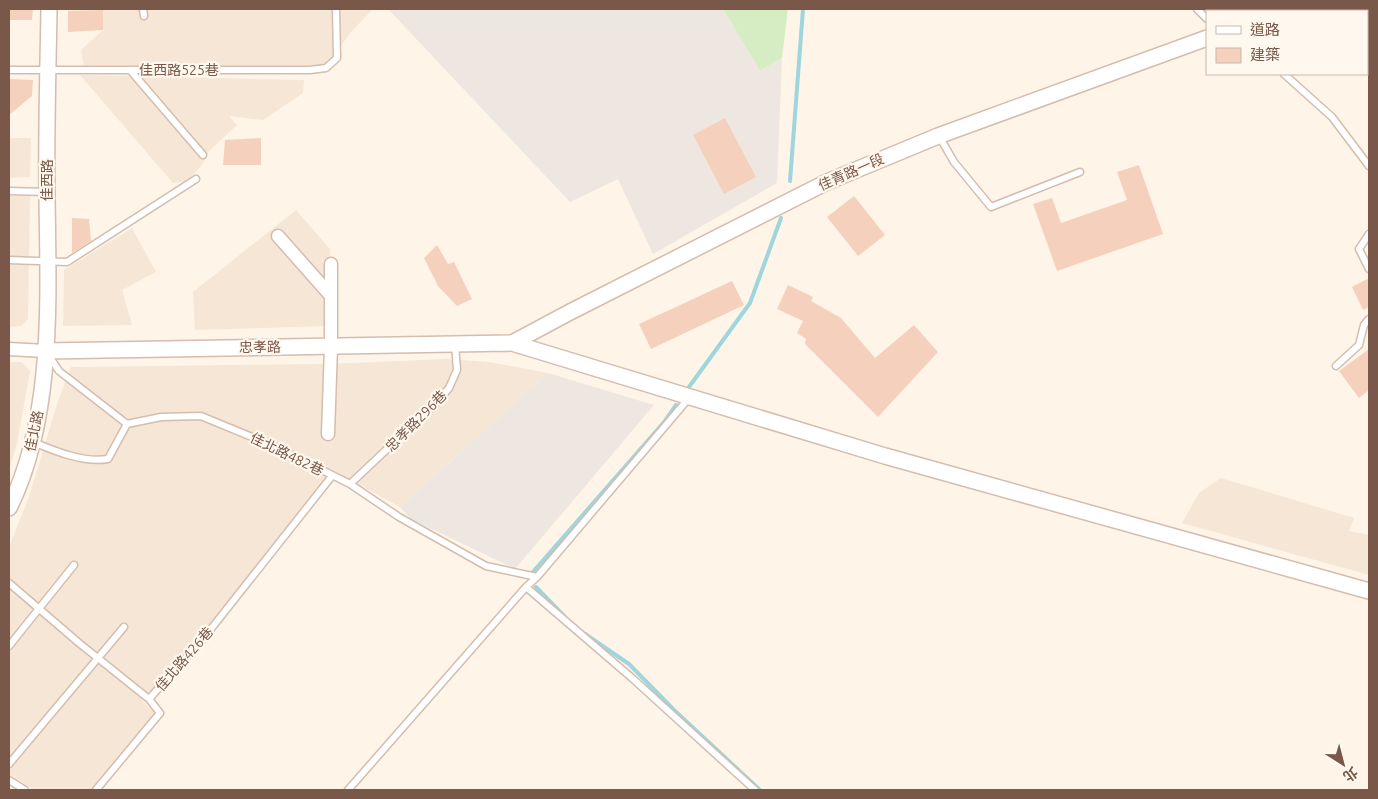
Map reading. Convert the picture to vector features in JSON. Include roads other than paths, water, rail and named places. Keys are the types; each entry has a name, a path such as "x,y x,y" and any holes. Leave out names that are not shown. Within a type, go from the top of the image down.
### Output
{"street":[{"name":"佳西路","path":"45,351 48,261 49,9"},
{"name":"佳青路一段","path":"512,344 572,311 827,182 938,136 1206,38"},
{"path":"278,236 331,296"},
{"path":"328,434 332,264"},
{"name":"忠孝路","path":"9,349 45,351 512,344"},
{"path":"512,344 885,456 1369,591"},
{"name":"佳北路","path":"9,508 19,487 38,417 45,351"}],"lane":[{"name":"佳西路525巷","path":"9,70 310,70 326,68 337,58 336,9"},
{"path":"130,70 202,154"},
{"path":"1285,75 1332,117 1369,166"},
{"path":"938,136 954,162 991,207 1080,172"},
{"path":"9,260 67,262 196,179"},
{"path":"9,191 47,192"},
{"path":"1369,234 1359,249 1369,269"},
{"path":"1336,366 1359,345 1364,325 1369,319"},
{"name":"忠孝路296巷","path":"350,484 437,402 449,388 456,370 454,344"},
{"path":"32,442 60,452 99,460 108,459 128,424 59,371 45,351"},
{"path":"348,790 536,577 689,398"},
{"name":"佳北路482巷","path":"128,424 162,417 201,416 276,446 350,484 398,517 486,566 536,577"},
{"name":"佳北路426巷","path":"9,583 148,699 202,638 332,476"},
{"path":"9,646 74,565"},
{"path":"526,587 632,678 755,790"},
{"path":"9,764 124,627"},
{"path":"96,790 160,713 148,699"},
{"path":"9,780 24,790"}],"waterway":[{"path":"790,181 803,9"},
{"path":"689,387 750,303 781,218"},
{"path":"532,573 665,421 676,405"},
{"path":"536,587 565,617"},
{"path":"585,634 629,664 674,710 760,790"}]}
